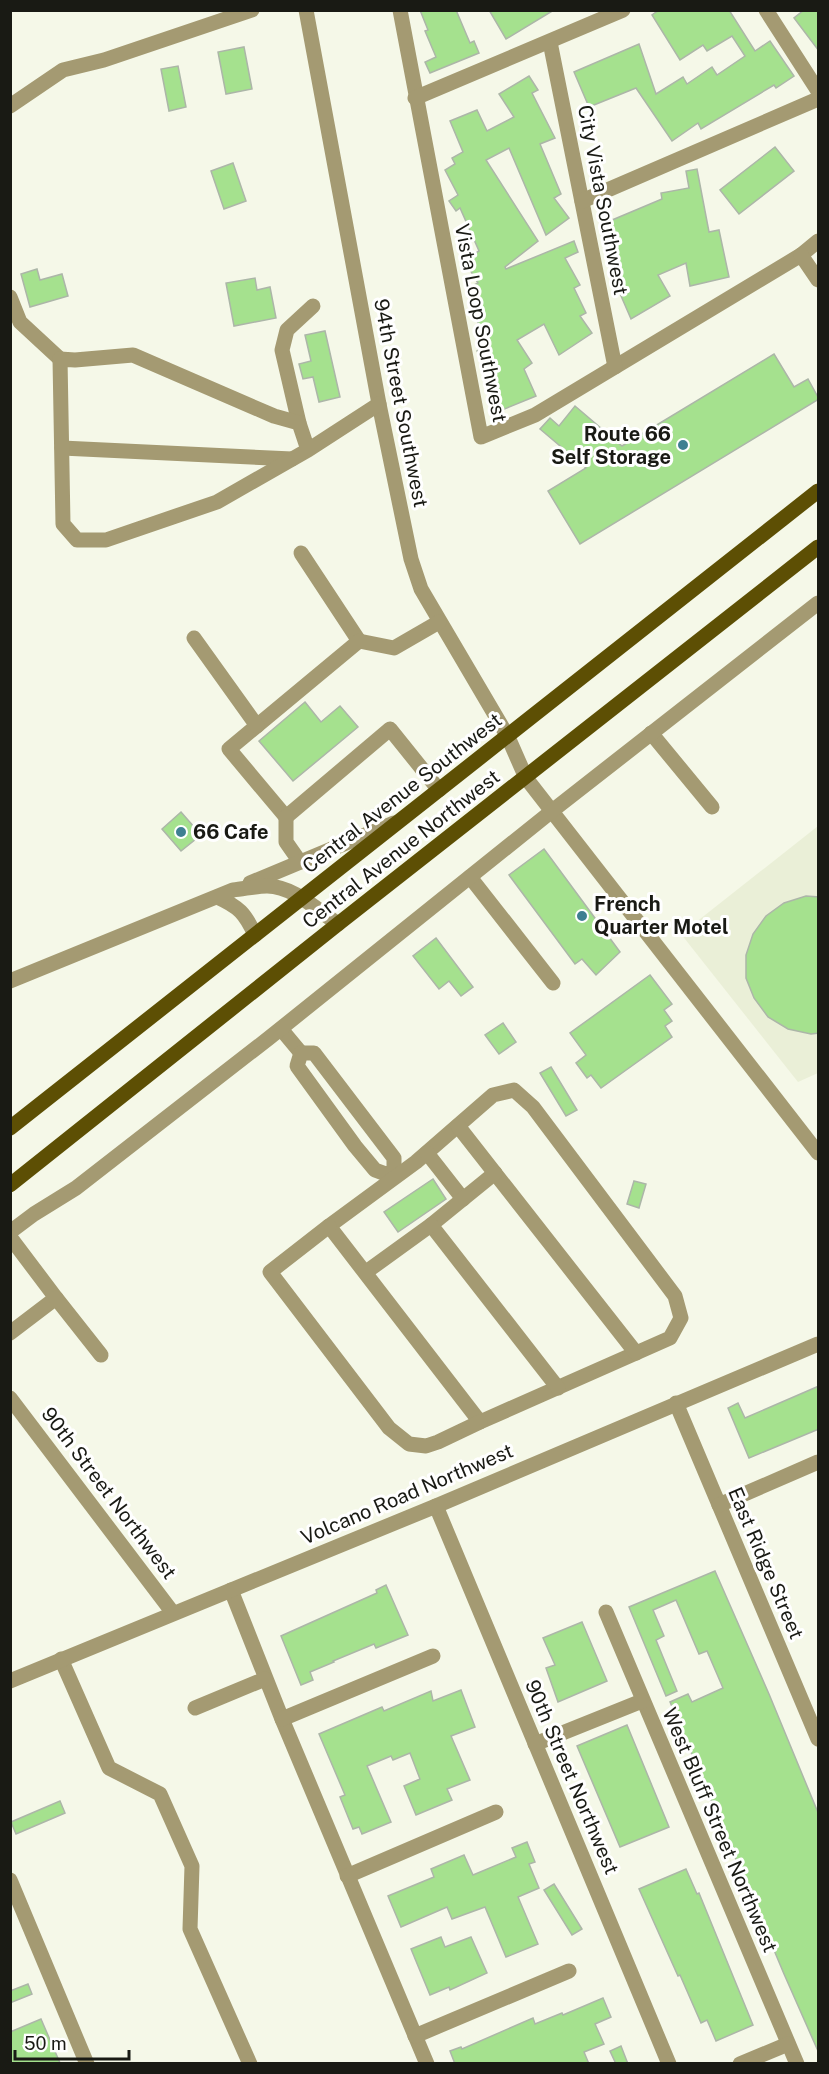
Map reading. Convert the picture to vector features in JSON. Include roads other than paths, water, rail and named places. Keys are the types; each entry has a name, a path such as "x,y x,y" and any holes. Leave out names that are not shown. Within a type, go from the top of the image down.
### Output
{"main road":[{"name":"Central Avenue Southwest","path":"10,1128 819,491"},
{"name":"Central Avenue Northwest","path":"10,1185 338,924 819,547"}],"street":[{"path":"10,106 63,70 104,60 252,10"},
{"name":"94th Street Southwest","path":"306,10 379,404 411,559 421,589 508,737 526,778 819,1154"},
{"name":"Vista Loop Southwest","path":"399,10 481,437 535,415 801,255 819,241"},
{"path":"415,98 623,10"},
{"path":"766,10 819,91"},
{"name":"City Vista Southwest","path":"550,42 615,367"},
{"path":"582,201 819,99"},
{"path":"801,255 819,280"},
{"path":"10,297 20,322 60,359 75,360 133,355 274,417 299,423"},
{"path":"308,450 299,423 282,350 287,330 313,306"},
{"path":"60,359 63,524 77,540 106,540 217,502 308,450 379,404"},
{"path":"62,448 292,459"},
{"path":"301,553 359,642 394,648 439,622"},
{"path":"10,1233 34,1214 76,1188 281,1029 552,811 819,603"},
{"path":"194,638 257,726"},
{"path":"300,862 286,842 285,817 229,749 359,642"},
{"path":"285,817 390,729 439,790"},
{"path":"651,733 712,807"},
{"path":"10,981 403,819"},
{"path":"470,877 553,983"},
{"path":"233,890 269,886 302,898 338,924"},
{"path":"218,897 238,906 248,919 255,935"},
{"path":"281,1029 301,1053"},
{"path":"301,1053 314,1053 382,1142 394,1158 394,1177"},
{"path":"301,1053 297,1066 363,1156 375,1170 394,1177"},
{"path":"514,1090 533,1107 675,1296 681,1318 670,1338 438,1442 426,1446 409,1444 389,1428 270,1272 427,1153 493,1095 514,1090"},
{"path":"458,1126 636,1353"},
{"path":"363,1156 382,1142"},
{"path":"427,1153 463,1199"},
{"path":"366,1272 431,1225 495,1173"},
{"path":"431,1225 558,1388"},
{"path":"329,1226 480,1422"},
{"path":"10,1237 101,1355"},
{"path":"10,1334 56,1298"},
{"name":"Volcano Road Northwest","path":"10,1681 436,1506 819,1344"},
{"name":"90th Street Northwest","path":"10,1398 173,1613"},
{"name":"East Ridge Street","path":"676,1403 819,1739"},
{"path":"719,1505 819,1462"},
{"name":"90th Street Northwest","path":"436,1506 669,2064"},
{"path":"231,1590 265,1679 427,2064"},
{"name":"West Bluff Street Northwest","path":"606,1612 797,2064"},
{"path":"282,1719 433,1656"},
{"path":"61,1659 109,1768 160,1794 192,1866 190,1929 250,2064"},
{"path":"195,1708 265,1679"},
{"path":"535,1744 642,1701"},
{"path":"347,1876 496,1812"},
{"path":"10,1880 87,2064"},
{"path":"415,2036 569,1971"},
{"path":"740,2064 789,2044"}],"place":[{"name":"Route 66 Self Storage","path":"683,445"},
{"name":"66 Cafe","path":"181,832"},
{"name":"French Quarter Motel","path":"582,916"}]}
